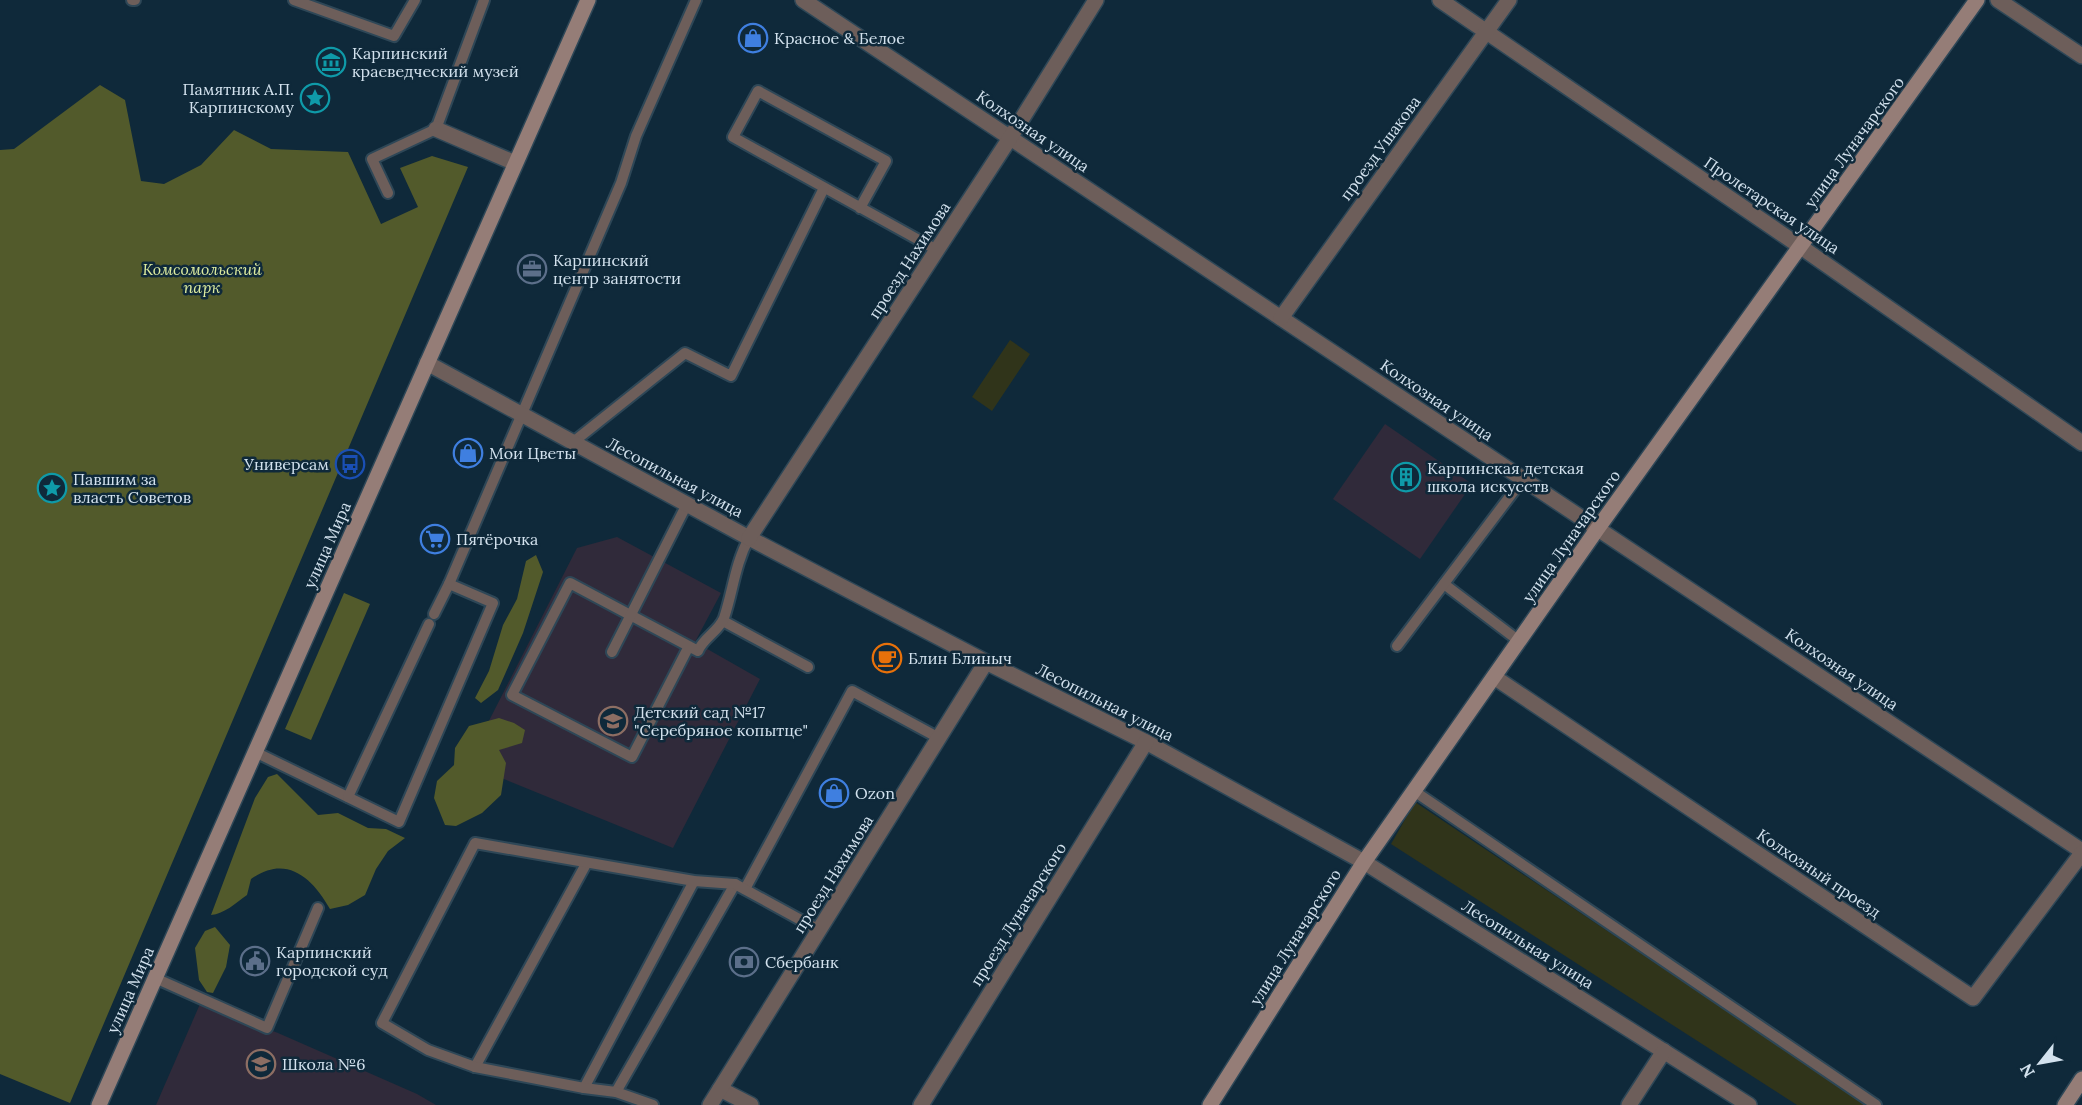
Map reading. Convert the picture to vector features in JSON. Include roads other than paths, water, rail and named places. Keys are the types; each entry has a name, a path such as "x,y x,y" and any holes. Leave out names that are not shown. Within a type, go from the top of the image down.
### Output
{"street":[{"name":"улица Мира","path":"99,1105 588,0"},
{"name":"Колхозная улица","path":"803,0 2082,852"},
{"name":"проезд Нахимова","path":"749,538 1010,138 1096,0"},
{"name":"Пролетарская улица","path":"1440,0 2082,443"},
{"name":"проезд Ушакова","path":"1281,318 1509,0"},
{"name":"улица Луначарского","path":"1210,1105 1364,862 1598,528 1977,0"},
{"path":"1998,0 2082,56"},
{"path":"436,129 515,163"},
{"name":"Лесопильная улица","path":"427,363 749,538 986,662 1146,742 1364,862 1749,1105"},
{"name":"проезд Нахимова","path":"710,1105 986,662"},
{"name":"Колхозный проезд","path":"1494,676 1973,998 2082,852"},
{"name":"проезд Луначарского","path":"921,1105 1146,742"},
{"path":"1629,1105 1664,1051"},
{"path":"2065,1105 2082,1079"},
{"path":"720,1089 751,1105"}],"lane":[{"path":"294,0 394,36 415,0"},
{"path":"388,193 372,159 436,129 484,0"},
{"path":"348,797 449,584 621,183 636,136 696,0"},
{"path":"860,208 886,161 758,91 733,137 824,188 860,208 936,250"},
{"path":"572,443 685,353 731,376 824,188"},
{"path":"1397,646 1523,479"},
{"path":"612,651 687,504"},
{"path":"689,646 632,757 512,695 570,584 631,615 689,646 698,651 700,645 723,621 740,555 749,538"},
{"path":"255,752 399,822 493,603 449,584"},
{"path":"1444,584 1519,641"},
{"path":"723,621 808,667"},
{"path":"616,1092 740,887 852,691 939,738"},
{"path":"1414,791 1876,1105"},
{"path":"653,1105 616,1092 475,1067 428,1050 382,1023 476,843 586,864 740,887 819,930"},
{"path":"475,1067 586,864"},
{"path":"584,1088 694,881"},
{"path":"155,978 267,1028 318,908"}],"place":[{"name":"Красное & Белое","path":"753,38"},
{"name":"Карпинский краеведческий музей","path":"331,62"},
{"name":"Памятник А.П. Карпинскому","path":"315,98"},
{"name":"Карпинский центр занятости","path":"532,269"},
{"name":"Мои Цветы","path":"468,453"},
{"name":"Универсам","path":"350,464"},
{"name":"Карпинская детская школа искусств","path":"1406,477"},
{"name":"Павшим за власть Советов","path":"52,488"},
{"name":"Пятёрочка","path":"435,539"},
{"name":"Блин Блиныч","path":"887,658"},
{"name":"Детский сад №17 \"Серебряное копытце\"","path":"613,721"},
{"name":"Ozon","path":"834,793"},
{"name":"Карпинский городской суд","path":"255,961"},
{"name":"Сбербанк","path":"744,962"},
{"name":"Школа №6","path":"261,1064"}],"park label":[{"name":"Комсомольский парк","path":"202,278"}]}
